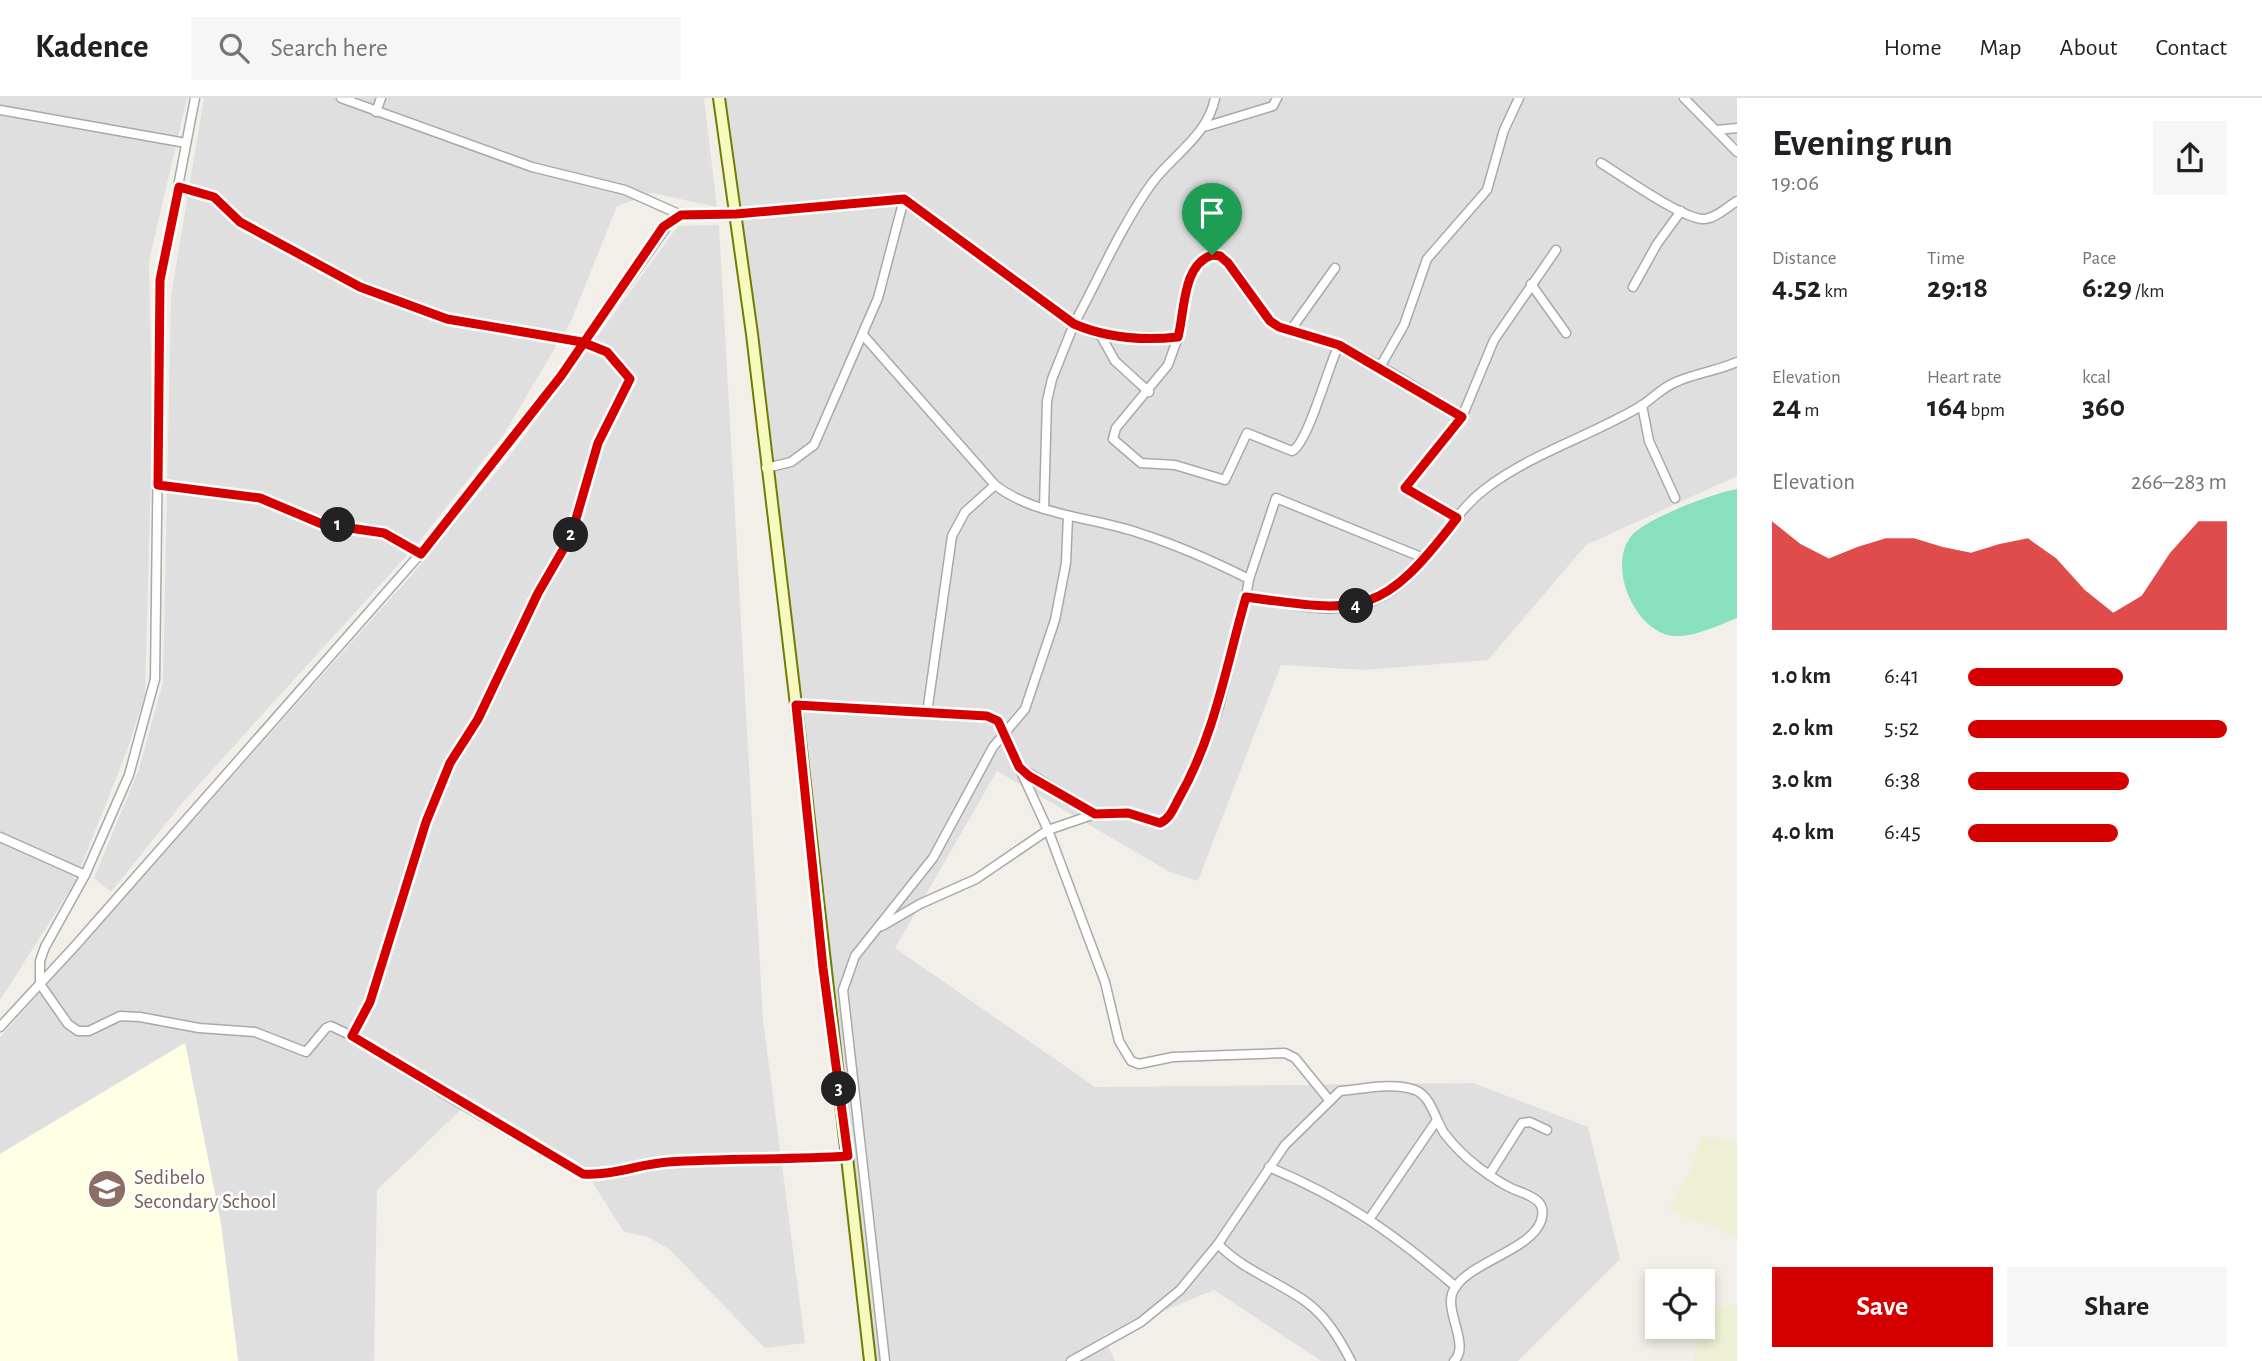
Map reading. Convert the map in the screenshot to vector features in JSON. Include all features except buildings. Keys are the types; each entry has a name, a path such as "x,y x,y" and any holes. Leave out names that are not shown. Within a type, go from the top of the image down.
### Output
{"main road":[{"path":"719,98 736,214 796,705 823,968 848,1156 870,1361"}],"street":[{"path":"195,98 160,280 155,679 129,775 85,874 45,947 40,961 40,984 68,1024 78,1031 89,1031 120,1016 140,1017 199,1028 255,1032 306,1052 326,1028 331,1026 583,1174 607,1176 638,1165 659,1163 848,1156"},
{"path":"341,98 532,167 625,190 681,215 736,214 904,199 1074,324 1101,335 1178,337"},
{"path":"376,111 381,98"},
{"path":"1044,508 1047,401 1052,379 1074,324 1153,182 1204,127 1215,98"},
{"path":"1204,127 1273,106 1277,98"},
{"path":"1380,367 1404,325 1427,260 1487,190 1504,130 1519,98"},
{"path":"1684,98 1737,152"},
{"path":"1693,106 1700,98"},
{"path":"0,110 186,143"},
{"path":"1717,130 1737,128"},
{"path":"1601,163 1681,211 1705,219 1737,201"},
{"path":"179,187 214,197 240,222 330,271 395,301 447,319 582,342 607,352 630,379 598,443 571,536 538,593 478,719 450,763 426,822 370,1002 352,1036"},
{"path":"766,468 792,462 814,444 863,335 884,277 904,199"},
{"path":"1633,287 1657,244 1681,211"},
{"path":"0,1027 421,554 513,439 663,227 681,215"},
{"path":"1457,518 1405,488 1462,417 1486,353 1556,250"},
{"path":"1339,345 1329,365 1304,442 1292,451 1247,433 1225,480 1175,466 1141,463 1116,444 1113,434 1149,392 1172,358 1191,274 1196,263 1212,255 1220,256 1228,263 1270,321 1290,331 1339,345 1462,417"},
{"path":"1290,331 1335,268"},
{"path":"1531,284 1566,333"},
{"path":"863,335 995,485 1021,501 1068,516 1139,533 1249,579"},
{"path":"1101,335 1115,361 1149,392"},
{"path":"1246,597 1300,605 1360,605 1391,590 1426,559 1457,518 1485,489 1504,476 1642,405 1674,383 1737,362"},
{"path":"1642,405 1653,454 1675,498"},
{"path":"158,485 260,498 322,524 384,533 421,554"},
{"path":"926,713 952,536 965,512 995,485"},
{"path":"880,928 920,904 976,879 1048,830 1095,814 1128,813 1160,823 1166,821 1199,761 1219,706 1249,579 1276,498 1426,559"},
{"path":"885,1361 843,990 855,956 880,928 933,858 993,747 1025,709 1055,621 1066,563 1068,516"},
{"path":"796,705 987,716 998,721 1006,733 1048,830 1105,982 1119,1041 1131,1061 1139,1064 1173,1057 1285,1054 1295,1058 1330,1101"},
{"path":"1019,767 1095,814"},
{"path":"0,837 85,874"},
{"path":"0,1010 9,1017"},
{"path":"1070,1361 1141,1322 1195,1275 1285,1144 1340,1091 1413,1089 1424,1095 1437,1120 1464,1155 1489,1175 1537,1200 1543,1210 1541,1223 1529,1237 1488,1261 1456,1287 1451,1305 1460,1348 1454,1361"},
{"path":"1370,1218 1437,1120"},
{"path":"1489,1175 1522,1123 1530,1122 1547,1130"},
{"path":"1269,1167 1315,1186 1370,1218 1456,1287"},
{"path":"1218,1244 1231,1258 1305,1301 1327,1321 1351,1361"}],"shaded area":[{"path":"0,98 187,98 149,261 152,431 145,695 128,748 74,884 0,1000"},
{"path":"204,98 704,98 717,207 652,193 617,206 571,321 504,434 418,543 183,802 111,892 94,878 139,769 163,682 171,296"},
{"path":"719,98 1737,98 1737,476 1586,545 1488,660 1366,670 1281,665 1198,881 1170,872 997,771 895,948 1095,1087 1473,1083 1588,1127 1620,1259 1518,1361 1321,1361 1214,1290 1103,1335 1115,1361 870,1361"},
{"path":"719,225 763,1019 805,1343 765,1348 669,1249 648,1237 624,1232 581,1164 472,1099 377,1190 374,1361 238,1361 221,1224 185,1043 0,1154 0,1037 416,570 512,453 678,226"},
{"name":"Sedibelo Secondary School","path":"185,1043 221,1224 238,1361 0,1361 0,1154"},
{"path":"1700,1136 1737,1143 1737,1239 1713,1226 1668,1210 1692,1169"},
{"path":"1737,1304 1737,1361 1694,1361 1697,1339 1715,1339 1715,1307"}],"green space":[{"path":"1737,489 1737,618 1691,635 1675,636 1661,632 1637,611 1628,596 1623,579 1625,547 1633,534 1653,520 1698,501"}],"place":[{"name":"Sedibelo Secondary School","path":"107,1189"}],"route":[{"path":"1212,255 1196,263 1191,274 1178,337 1116,337 1101,335 1074,324 904,199 736,214 681,215 671,219 663,227 582,342 561,376 421,554 384,533 345,525 322,524 260,498 158,485 160,280 179,187 214,197 240,222 360,287 447,319 582,342 607,352 630,379 598,443 571,536 538,593 478,719 450,763 426,822 370,1002 352,1036 458,1102 583,1174 607,1176 638,1165 670,1162 848,1156 823,968 796,705 987,716 998,721 1006,733 1019,767 1029,776 1095,814 1128,813 1160,823 1166,821 1199,761 1208,730 1219,706 1246,597 1300,605 1345,607 1370,602 1406,579 1426,559 1457,518 1405,488 1462,417 1339,345 1279,327 1270,321 1228,263 1220,256 1212,255"}]}
